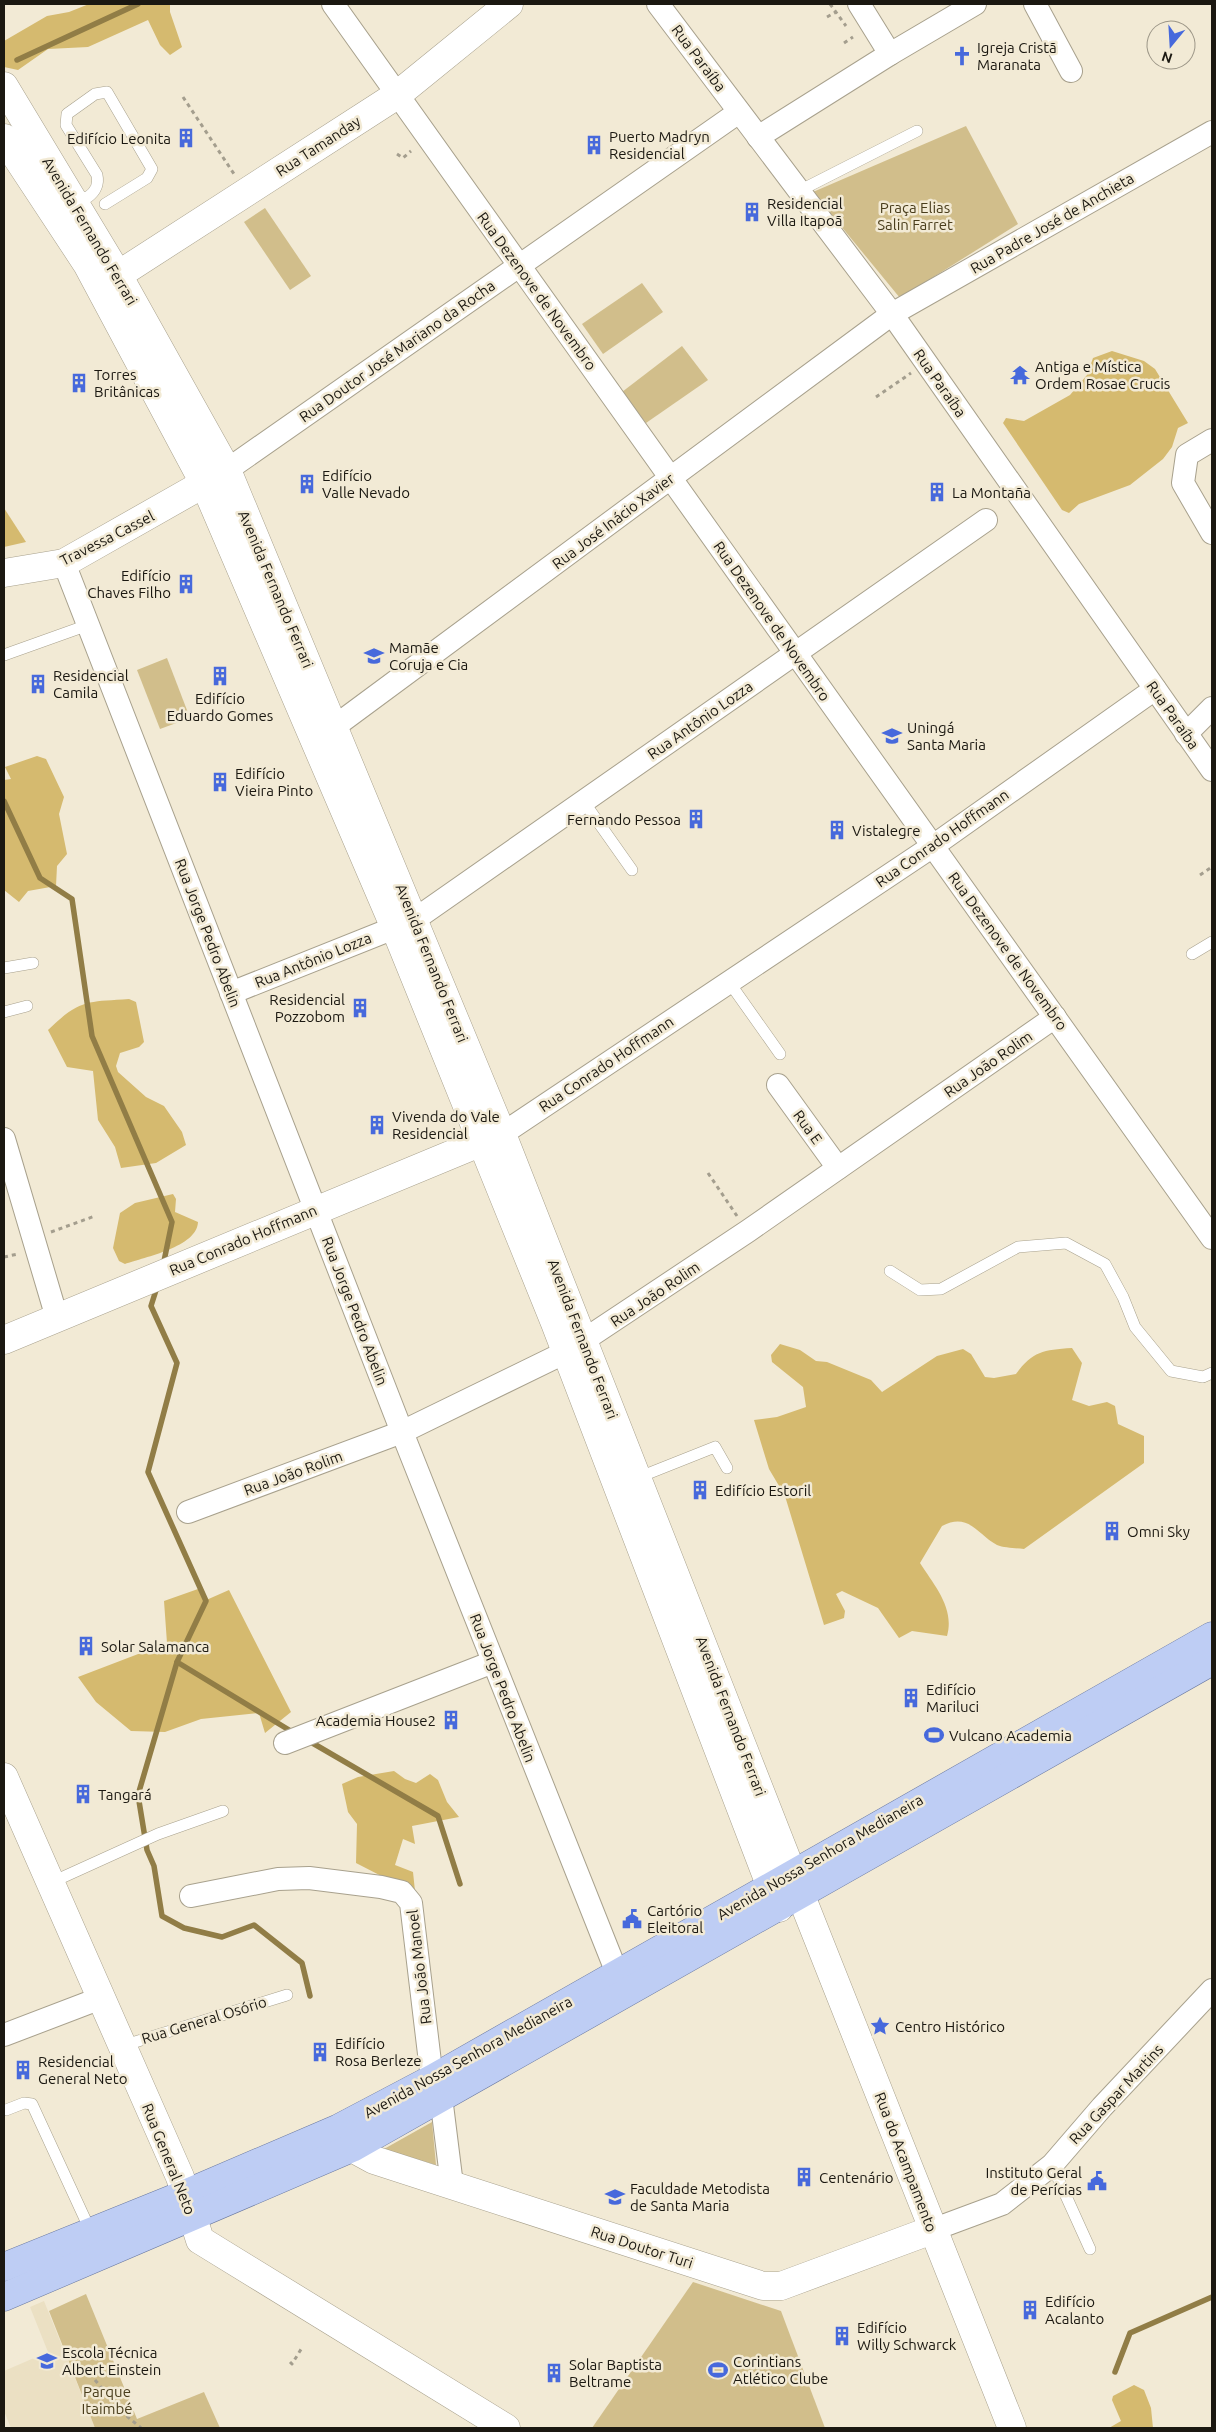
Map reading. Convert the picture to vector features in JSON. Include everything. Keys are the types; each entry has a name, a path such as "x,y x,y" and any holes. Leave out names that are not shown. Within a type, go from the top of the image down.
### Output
{"main road":[{"name":"Rua Tamanday","path":"118,275 398,95 509,4"},
{"name":"Avenida Fernando Ferrari","path":"4,86 118,275 227,470 334,727 404,924"},
{"name":"Avenida Fernando Ferrari","path":"4,138 87,264 205,485 404,924 575,1347 785,1890"},
{"name":"Travessa Cassel","path":"4,573 64,563 205,485 227,470"},
{"name":"Rua Conrado Hoffmann","path":"4,1340 491,1137"},
{"name":"Avenida Fernando Ferrari","path":"575,1347 637,1478 785,1890"},
{"name":"Avenida Nossa Senhora Medianeira","path":"189,2205 339,2128 436,2088 785,1890 1212,1636"},
{"name":"Avenida Nossa Senhora Medianeira","path":"189,2205 352,2148 436,2088 617,1973 785,1890 1212,1661"},
{"name":"Rua General Neto","path":"4,1777 122,2046 189,2205 200,2240 506,2428"},
{"name":"Rua do Acampamento","path":"785,1890 932,2230 1012,2428"},
{"name":"Rua Doutor Turi","path":"352,2148 374,2160 763,2286 781,2286 932,2230"},
{"path":"4,2267 92,2232 189,2205"},
{"path":"4,2297 189,2205"}],"street":[{"name":"Rua Dezenove de Novembro","path":"333,4 1212,1238"},
{"name":"Rua Paraíba","path":"658,4 892,314 1212,770"},
{"path":"859,4 890,54"},
{"path":"758,138 890,54 974,4"},
{"path":"1035,4 1071,71"},
{"name":"Rua Doutor José Mariano da Rocha","path":"227,470 739,112"},
{"name":"Rua Padre José de Anchieta","path":"892,314 1212,132"},
{"name":"Rua José Inácio Xavier","path":"334,727 892,314"},
{"path":"1212,440 1187,455 1182,483 1212,533"},
{"name":"Rua Antônio Lozza","path":"231,993 404,924 584,802 986,520"},
{"name":"Rua Jorge Pedro Abelin","path":"64,563 402,1432 617,1973"},
{"name":"Rua Conrado Hoffmann","path":"491,1137 933,846 1155,689"},
{"path":"1186,734 1212,708"},
{"name":"Rua João Rolim","path":"188,1512 402,1432 575,1347 748,1231 1055,1017"},
{"name":"Rua E","path":"778,1085 838,1168"},
{"path":"4,1139 57,1318"},
{"path":"285,1743 493,1662"},
{"name":"Rua João Manoel","path":"191,1896 278,1879 309,1878 381,1887 402,1892 411,1903 436,2088 452,2186"},
{"name":"Rua Gaspar Martins","path":"932,2230 1002,2204 1052,2165 1102,2107 1212,1990"},
{"path":"4,2035 101,1998"}],"lane":[{"path":"71,198 88,197 97,188 98,181 97,176 66,125 67,114 95,94 107,92 152,169 147,178 105,204"},
{"path":"799,191 917,131"},
{"path":"4,655 88,625"},
{"path":"584,802 632,870"},
{"path":"1192,954 1212,942"},
{"path":"4,968 33,963"},
{"path":"729,982 780,1054"},
{"path":"4,1012 27,1006"},
{"path":"890,1272 920,1290 940,1289 1018,1247 1066,1243 1105,1264 1123,1297 1135,1327 1171,1371 1203,1377 1212,1373"},
{"path":"637,1478 715,1447 727,1468"},
{"path":"50,1883 158,1834 223,1811"},
{"name":"Rua General Osório","path":"122,2046 287,1995"},
{"path":"6,2110 24,2103 32,2104 92,2232"},
{"path":"1052,2165 1090,2249"}],"path":[{"path":"830,4 857,42"},
{"path":"827,17 836,12"},
{"path":"844,43 853,37"},
{"path":"183,97 246,192"},
{"path":"397,154 403,158 411,151"},
{"path":"876,397 926,363"},
{"path":"1200,875 1212,867"},
{"path":"708,1173 748,1231"},
{"path":"34,1238 95,1216"},
{"path":"290,2362 292,2364 303,2346"},
{"path":"95,2380 122,2412 141,2428"}],"shaded area":[{"path":"89,4 170,4 170,12 182,47 170,55 160,45 148,20 88,47 48,49 18,70 4,67 4,41 47,16 69,12"},
{"path":"1112,351 1144,361 1155,369 1188,423 1178,428 1172,447 1163,459 1130,485 1079,504 1069,513 1062,510 1003,423 1006,418 1024,421 1070,395 1087,375 1093,358"},
{"path":"4,508 26,542 4,547"},
{"path":"37,756 46,759 64,797 59,814 67,854 57,866 56,886 28,891 19,902 4,890 4,780 11,779 5,767"},
{"path":"129,999 136,1002 144,1042 139,1047 120,1053 116,1066 118,1072 146,1097 164,1106 182,1132 186,1145 156,1163 121,1168 115,1147 98,1120 93,1071 67,1067 48,1030 68,1012 77,1007 93,1002"},
{"path":"173,1194 176,1199 175,1212 198,1222 195,1231 189,1238 169,1250 125,1264 119,1261 113,1248 120,1213 135,1203"},
{"path":"780,1344 800,1350 816,1361 827,1362 871,1380 882,1392 937,1356 963,1349 971,1354 985,1377 994,1378 1016,1374 1022,1366 1040,1353 1072,1348 1082,1363 1072,1400 1089,1406 1107,1402 1115,1406 1118,1424 1144,1436 1144,1463 1024,1549 997,1545 966,1523 951,1522 942,1526 920,1563 937,1588 946,1606 949,1626 947,1636 912,1631 899,1638 878,1608 842,1591 836,1594 845,1611 844,1618 824,1625 785,1496 769,1469 754,1420 777,1417 806,1407 803,1387 772,1362 771,1355"},
{"path":"198,1589 204,1601 229,1590 291,1712 265,1733 259,1713 201,1719 165,1732 131,1731 96,1702 78,1677 167,1643 164,1601"},
{"path":"394,1771 405,1779 416,1783 430,1774 438,1780 447,1802 459,1817 412,1826 415,1844 403,1839 395,1865 413,1872 415,1891 356,1863 357,1824 348,1812 342,1784 358,1777"},
{"name":"Escola Técnica Albert Einstein","path":"44,2301 95,2428 11,2428 4,2411 4,2371 48,2352 30,2307"},
{"path":"1134,2385 1144,2390 1151,2408 1153,2428 1109,2428 1121,2421 1112,2400 1113,2396"}],"green space":[{"name":"Praça Elias Salin Farret","path":"966,126 1018,224 900,298 813,192"},
{"path":"265,208 311,276 290,290 244,222"},
{"path":"642,283 663,312 603,354 582,324"},
{"path":"682,346 708,380 646,423 622,392"},
{"path":"167,658 190,718 160,729 137,670"},
{"path":"432,2122 436,2165 384,2149"},
{"name":"Corintians Atlético Clube","path":"693,2282 781,2311 825,2428 592,2428"},
{"name":"Parque Itaimbé","path":"86,2294 137,2419 204,2392 220,2428 95,2428 49,2311"}],"waterway":[{"path":"17,60 138,4"},
{"path":"4,801 40,878 72,899 92,1036 172,1222 163,1266"},
{"path":"157,1287 151,1306 177,1363 148,1472 206,1601 177,1662 294,1733"},
{"path":"177,1662 138,1795 147,1850 154,1866 162,1916 184,1928 222,1937 254,1925 302,1963 310,1996"},
{"path":"309,1741 438,1816 460,1884"},
{"path":"1115,2372 1130,2333 1212,2297"}],"place":[{"name":"Igreja Cristã Maranata","path":"962,56"},
{"name":"Edifício Leonita","path":"186,138"},
{"name":"Puerto Madryn Residencial","path":"594,145"},
{"name":"Residencial Villa Itapoã","path":"752,212"},
{"name":"Antiga e Mística Ordem Rosae Crucis","path":"1020,375"},
{"name":"Torres Britânicas","path":"79,383"},
{"name":"Edifício Valle Nevado","path":"307,484"},
{"name":"La Montaña","path":"937,492"},
{"name":"Edifício Chaves Filho","path":"186,584"},
{"name":"Mamãe Coruja e Cia","path":"374,656"},
{"name":"Edifício Eduardo Gomes","path":"220,676"},
{"name":"Residencial Camila","path":"38,684"},
{"name":"Uningá Santa Maria","path":"892,736"},
{"name":"Edifício Vieira Pinto","path":"220,782"},
{"name":"Fernando Pessoa","path":"696,819"},
{"name":"Vistalegre","path":"837,830"},
{"name":"Residencial Pozzobom","path":"360,1008"},
{"name":"Vivenda do Vale Residencial","path":"377,1125"},
{"name":"Edifício Estoril","path":"700,1490"},
{"name":"Omni Sky","path":"1112,1531"},
{"name":"Solar Salamanca","path":"86,1646"},
{"name":"Edifício Mariluci","path":"911,1698"},
{"name":"Academia House2","path":"451,1720"},
{"name":"Vulcano Academia","path":"934,1735"},
{"name":"Tangará","path":"83,1794"},
{"name":"Cartório Eleitoral","path":"632,1919"},
{"name":"Centro Histórico","path":"880,2026"},
{"name":"Edifício Rosa Berleze","path":"320,2052"},
{"name":"Residencial General Neto","path":"23,2070"},
{"name":"Centenário","path":"804,2177"},
{"name":"Instituto Geral de Perícias","path":"1097,2181"},
{"name":"Faculdade Metodista de Santa Maria","path":"615,2197"},
{"name":"Edifício Acalanto","path":"1030,2310"},
{"name":"Edifício Willy Schwarck","path":"842,2336"},
{"name":"Escola Técnica Albert Einstein","path":"47,2361"},
{"name":"Corintians Atlético Clube","path":"718,2370"},
{"name":"Solar Baptista Beltrame","path":"554,2373"}]}
